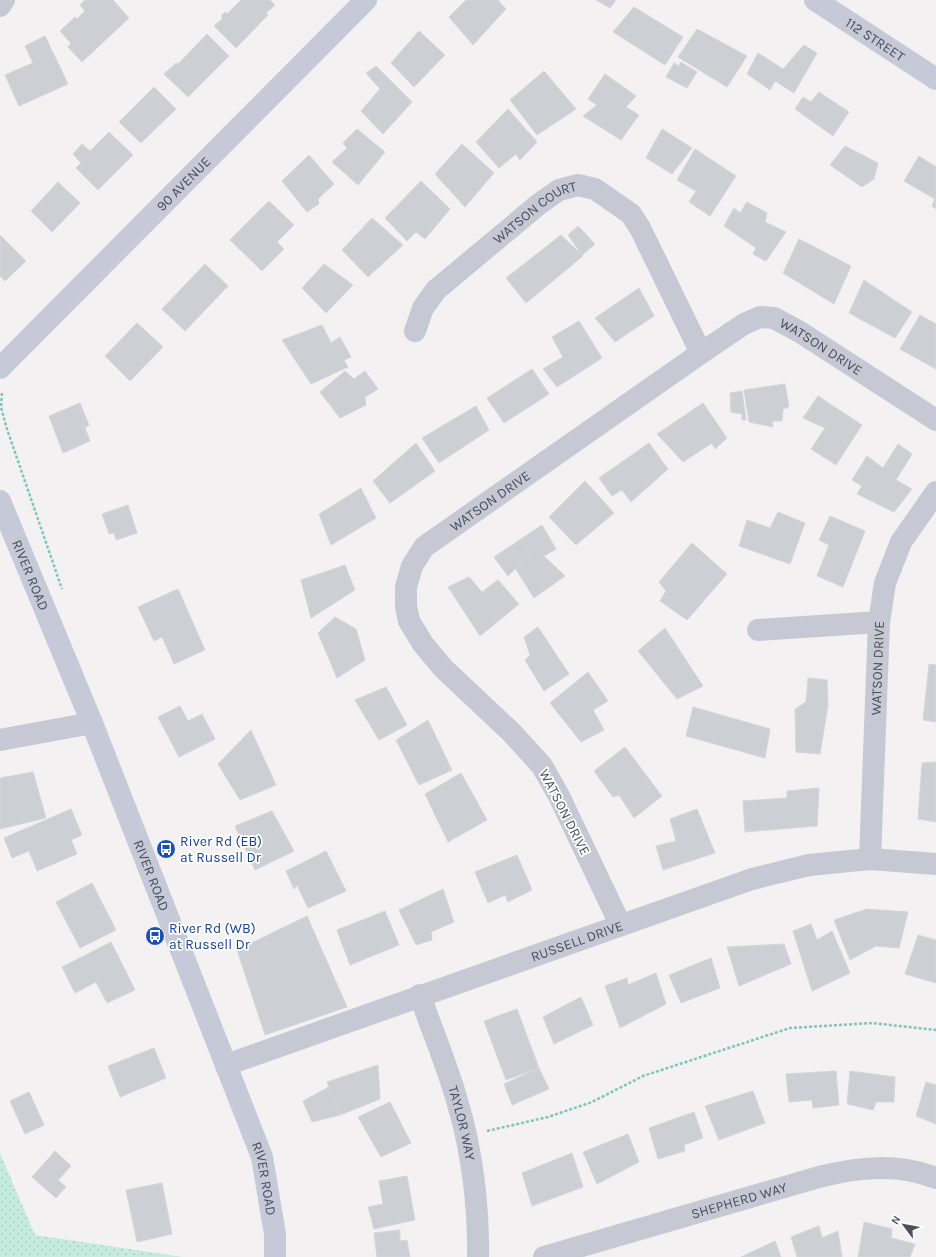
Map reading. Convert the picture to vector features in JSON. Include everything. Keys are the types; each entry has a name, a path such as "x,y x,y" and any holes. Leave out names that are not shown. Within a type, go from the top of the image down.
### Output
{"street":[{"path":"0,6 4,0"},
{"name":"90 AVENUE","path":"0,368 366,0"},
{"name":"112 STREET","path":"827,3 936,79"},
{"name":"WATSON COURT","path":"415,330 423,308 436,290 539,204 559,190 578,185 595,188 631,214 640,228 701,353"},
{"name":"WATSON DRIVE","path":"620,924 559,796 542,766 512,733 443,668 423,644 409,621 406,606 406,587 412,566 424,547 701,353 744,324 760,317 774,318 800,332 936,420"},
{"name":"WATSON DRIVE","path":"870,859 879,622 885,583 901,542 936,492"},
{"name":"RIVER ROAD","path":"0,501 92,723 262,1157 275,1234 274,1257"},
{"path":"758,630 879,622"},
{"path":"0,740 92,723"},
{"name":"RUSSELL DRIVE","path":"226,1065 620,924 752,879 809,865 870,859 936,864"},
{"name":"TAYLOR WAY","path":"420,995 458,1104 465,1136 478,1227 478,1257"},
{"name":"SHEPHERD WAY","path":"544,1257 819,1177 852,1169 892,1167 922,1173 936,1178"}],"path":[{"path":"2,393 2,407 7,429 63,590"},
{"path":"465,1136 548,1117 570,1110 592,1102 644,1076 790,1028 872,1023 936,1030"}],"green space":[{"path":"0,1153 35,1235 183,1257 0,1257"}],"building":[{"path":"85,0 113,0 129,18 82,62 68,47 71,43 60,31 75,17 77,19 85,11 80,5"},
{"path":"241,0 270,0 275,5 266,13 268,15 236,48 214,26 223,18 221,16 225,12 227,14"},
{"path":"466,0 498,0 506,9 473,45 449,17"},
{"path":"596,0 616,0 610,8"},
{"path":"634,7 683,37 665,65 613,32"},
{"path":"697,29 747,56 727,87 678,57"},
{"path":"419,31 445,55 414,87 391,63"},
{"path":"207,34 229,56 188,97 164,74 176,63 178,64"},
{"path":"45,36 68,84 19,106 5,75 33,63 25,46"},
{"path":"804,45 817,53 794,93 775,81 770,90 747,74 758,53 783,69"},
{"path":"681,62 697,72 687,88 666,77 674,63 679,66"},
{"path":"376,66 412,102 383,134 361,111 380,89 366,73"},
{"path":"544,71 576,109 537,135 510,100"},
{"path":"605,74 636,96 626,107 639,115 621,140 583,116 597,105 588,99"},
{"path":"154,87 176,109 141,143 119,122"},
{"path":"819,92 849,112 833,136 795,109 803,97 811,102"},
{"path":"508,109 537,142 520,160 516,154 499,168 476,142"},
{"path":"357,129 385,152 358,185 332,162 347,148 343,143"},
{"path":"662,129 692,148 672,174 646,158"},
{"path":"109,132 133,155 98,190 76,168 81,163 73,154 82,144 90,151"},
{"path":"462,144 494,173 465,207 435,174"},
{"path":"845,146 878,163 874,179 862,187 830,165"},
{"path":"695,149 736,176 710,216 689,202 696,191 677,180"},
{"path":"309,155 334,184 318,199 319,204 307,212 282,181"},
{"path":"919,156 936,167 936,209 932,206 935,199 904,181"},
{"path":"421,181 450,209 425,239 416,232 407,241 385,218"},
{"path":"58,182 80,203 52,232 31,211"},
{"path":"269,201 294,225 277,242 284,249 262,271 230,240"},
{"path":"747,202 767,213 765,222 786,232 766,261 753,254 756,248 724,226 734,208 740,213"},
{"path":"372,218 403,245 368,277 342,250"},
{"path":"578,226 595,244 582,255 568,235"},
{"path":"0,235 26,261 5,281 0,276"},
{"path":"561,235 583,256 526,303 506,278"},
{"path":"799,239 851,266 834,304 783,273"},
{"path":"205,264 228,286 185,331 162,309"},
{"path":"324,264 353,285 326,313 302,288"},
{"path":"864,280 912,312 895,338 849,313"},
{"path":"639,288 654,316 615,342 595,318"},
{"path":"920,315 936,324 936,369 900,349"},
{"path":"579,321 602,358 557,387 543,369 563,357 552,337"},
{"path":"137,323 163,347 130,381 105,356"},
{"path":"322,325 331,343 340,337 351,357 344,360 348,367 311,384 282,340"},
{"path":"532,369 549,394 504,423 487,398"},
{"path":"345,371 354,379 365,371 378,389 365,397 366,405 340,418 320,392"},
{"path":"785,384 789,407 783,409 782,421 772,421 773,427 749,422 744,390"},
{"path":"742,391 746,420 742,420 742,414 731,412 730,393"},
{"path":"818,396 862,425 836,465 811,449 825,428 803,418"},
{"path":"80,403 89,425 85,428 90,441 63,453 49,416"},
{"path":"703,403 727,438 715,449 712,443 683,462 657,434"},
{"path":"476,406 489,430 439,463 422,438"},
{"path":"416,443 435,471 390,503 373,481"},
{"path":"649,443 668,469 631,502 622,490 612,496 599,478"},
{"path":"898,444 912,454 896,480 912,489 894,512 857,494 862,486 852,480 867,456 883,468"},
{"path":"585,481 614,513 576,545 549,517"},
{"path":"361,488 376,518 331,545 319,514"},
{"path":"128,505 137,533 116,540 114,533 109,534 102,514"},
{"path":"778,512 805,523 790,564 739,546 747,520 770,528"},
{"path":"830,516 865,531 843,587 817,576 829,545 819,540"},
{"path":"542,525 556,549 544,556 565,576 534,598 515,568 531,554 521,539"},
{"path":"521,539 531,554 508,576 494,557"},
{"path":"692,543 727,574 687,620 660,601 666,591 659,582"},
{"path":"345,565 355,590 311,618 301,580"},
{"path":"469,577 482,592 498,580 519,604 480,636 448,587"},
{"path":"178,589 205,650 174,664 162,637 154,641 138,607"},
{"path":"335,617 356,629 365,660 337,678 318,633"},
{"path":"538,627 569,674 544,691 525,660 530,655 524,637"},
{"path":"665,628 703,686 677,699 638,651"},
{"path":"929,664 936,665 936,722 923,720"},
{"path":"588,672 608,701 593,710 604,730 581,742 550,703"},
{"path":"808,678 827,680 828,704 820,754 796,752 795,709 806,702"},
{"path":"386,687 407,725 379,740 355,700"},
{"path":"180,706 188,721 202,714 215,739 179,757 158,717"},
{"path":"693,707 770,729 765,758 686,736"},
{"path":"428,720 452,770 419,785 396,740"},
{"path":"251,730 276,785 240,800 218,764"},
{"path":"625,747 662,796 634,818 619,795 613,797 594,771"},
{"path":"936,762 936,822 918,819 922,763"},
{"path":"33,772 46,818 0,829 0,778"},
{"path":"461,773 487,820 448,842 425,794"},
{"path":"819,788 817,826 745,832 743,801 787,798 787,791"},
{"path":"71,809 82,835 71,840 77,854 37,871 29,851 12,858 4,838"},
{"path":"697,809 715,853 663,870 656,846 676,841 670,819"},
{"path":"272,811 294,851 255,870 235,826"},
{"path":"326,851 346,891 308,908 297,885 294,889 286,871"},
{"path":"517,855 532,890 508,902 505,895 488,903 475,872"},
{"path":"92,883 116,930 80,948 56,902"},
{"path":"443,889 454,922 431,932 432,940 416,945 399,910"},
{"path":"867,909 908,912 899,948 876,946 850,960 834,920"},
{"path":"385,911 399,945 350,965 337,930"},
{"path":"307,916 347,1007 265,1035 237,950"},
{"path":"811,924 817,940 832,931 850,973 812,991 793,931"},
{"path":"918,935 936,940 936,983 905,974"},
{"path":"111,942 135,990 107,1003 96,982 75,993 62,967"},
{"path":"784,944 791,964 739,986 727,947"},
{"path":"711,958 720,988 681,1003 669,975"},
{"path":"656,973 666,1004 620,1028 605,986 627,978 628,985"},
{"path":"581,997 593,1025 554,1044 543,1017"},
{"path":"517,1009 539,1068 506,1080 484,1021"},
{"path":"154,1048 166,1078 120,1097 108,1066"},
{"path":"378,1065 380,1099 340,1115 327,1082"},
{"path":"539,1068 549,1089 512,1105 504,1084"},
{"path":"836,1071 839,1105 813,1108 812,1100 789,1102 786,1074"},
{"path":"850,1071 895,1077 894,1102 876,1102 873,1110 847,1104"},
{"path":"926,1082 936,1085 936,1124 916,1116"},
{"path":"329,1087 340,1115 312,1122 303,1101"},
{"path":"753,1091 765,1123 719,1140 705,1106"},
{"path":"29,1092 44,1125 25,1134 10,1101"},
{"path":"390,1102 411,1143 381,1157 358,1117"},
{"path":"694,1112 703,1138 684,1145 685,1151 658,1159 649,1128"},
{"path":"628,1134 639,1162 597,1184 583,1152"},
{"path":"55,1151 71,1166 58,1180 66,1187 56,1198 32,1177"},
{"path":"572,1153 583,1187 532,1206 522,1173"},
{"path":"407,1176 415,1220 374,1229 368,1207 383,1204 379,1181"},
{"path":"162,1183 172,1234 137,1242 126,1190"},
{"path":"864,1222 892,1229 891,1238 915,1244 910,1257 858,1257"},
{"path":"819,1226 822,1238 838,1231 842,1257 797,1257 791,1237"},
{"path":"400,1230 400,1241 407,1240 410,1257 377,1257 374,1233"},
{"path":"775,1241 781,1257 741,1257"}],"place":[{"name":"River Rd (EB) at Russell Dr","path":"166,849"},
{"name":"River Rd (WB) at Russell Dr","path":"155,936"}]}
